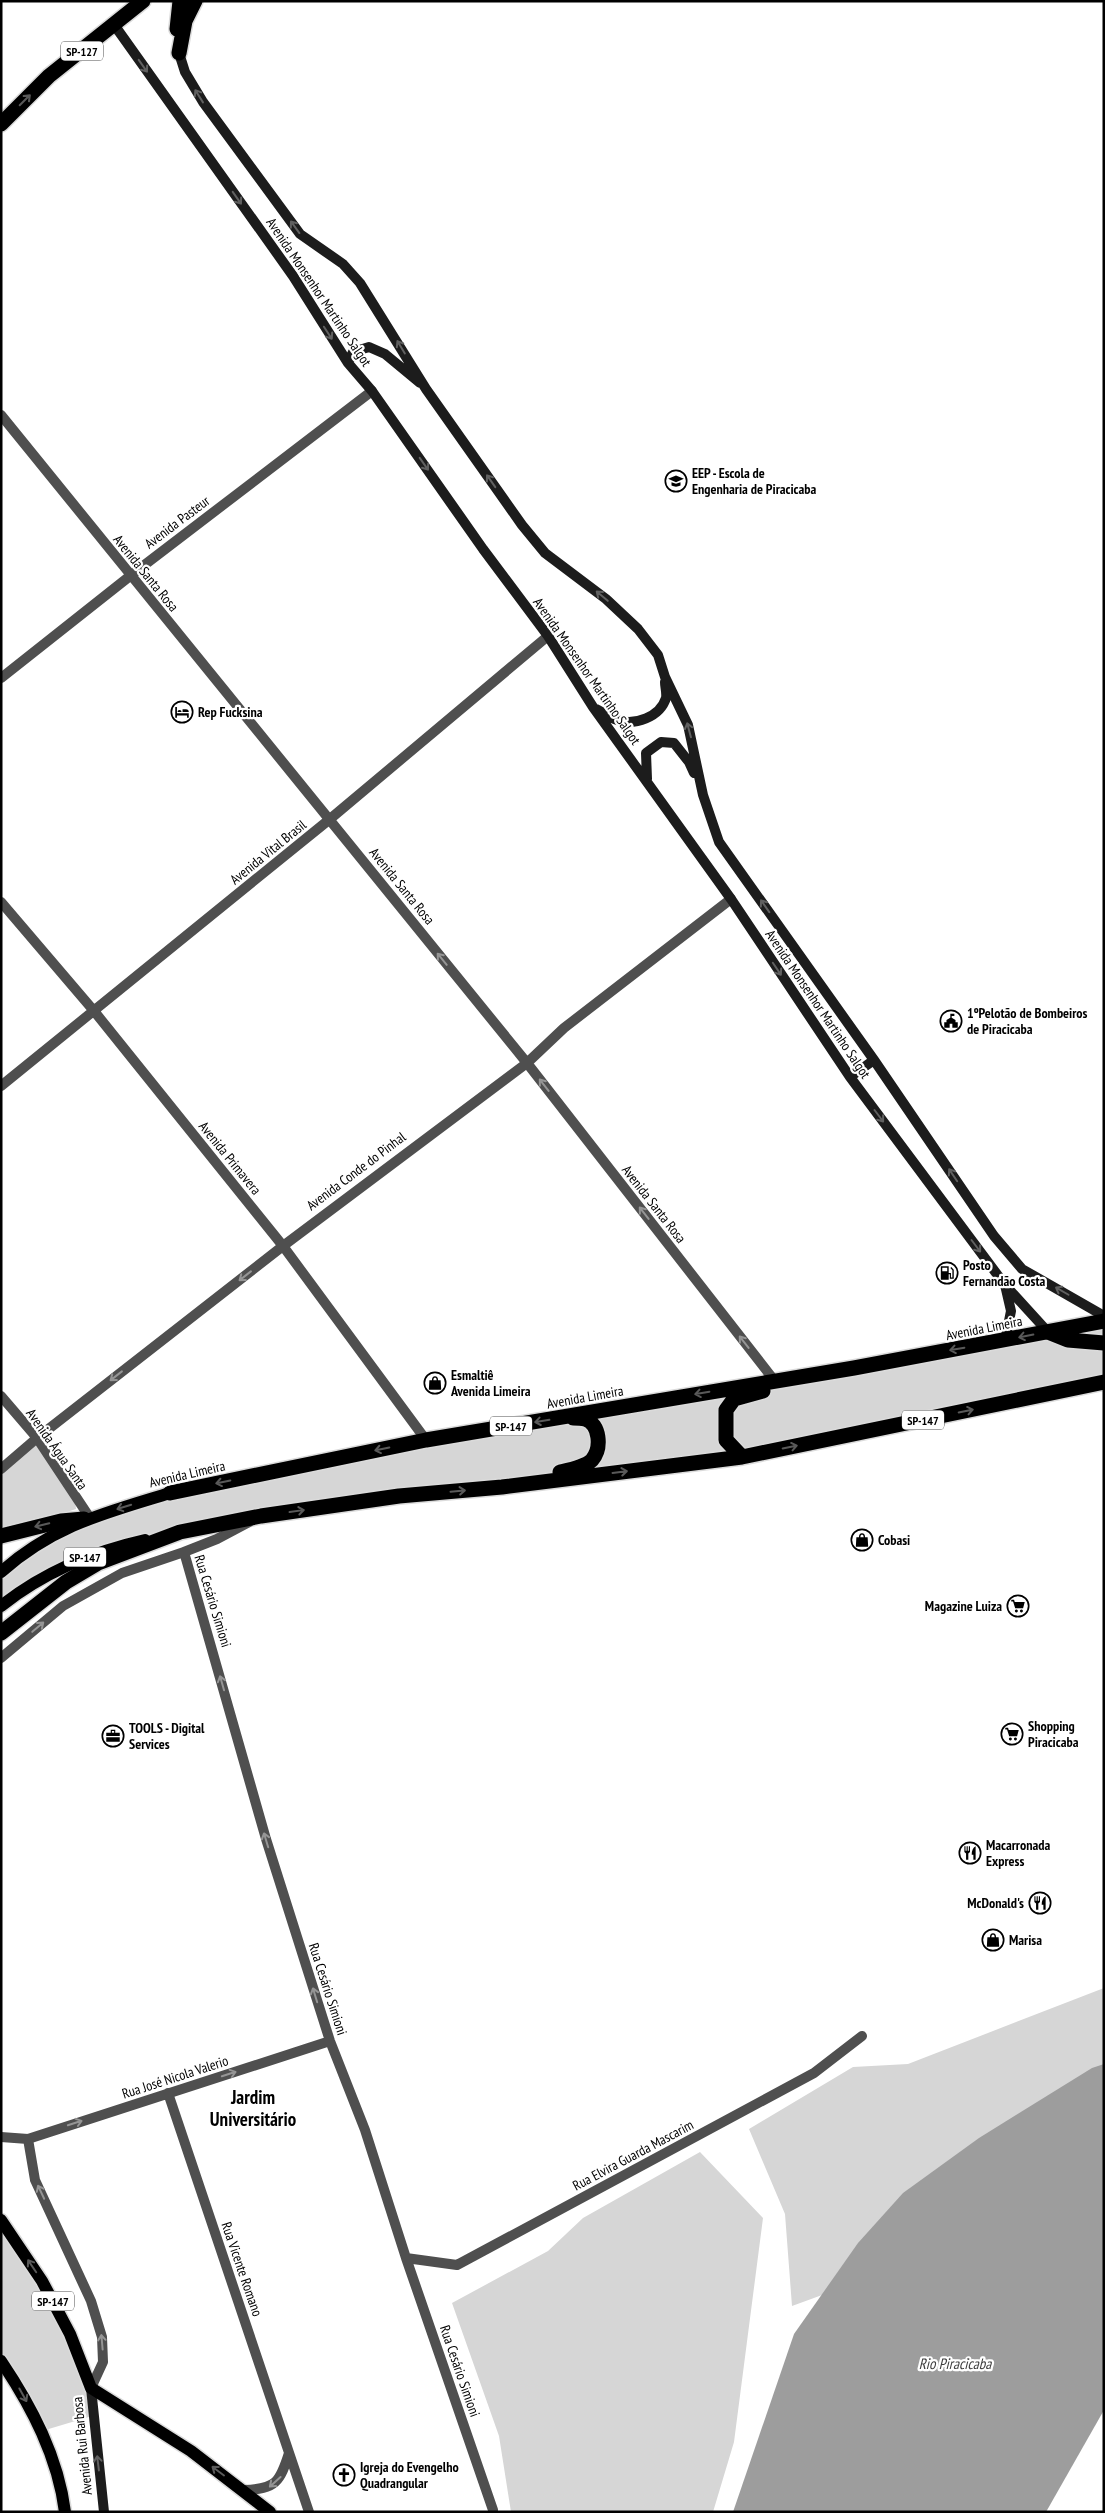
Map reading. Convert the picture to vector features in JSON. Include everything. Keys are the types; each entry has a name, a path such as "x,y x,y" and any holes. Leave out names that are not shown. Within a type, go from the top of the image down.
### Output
{"highway":[{"name":"SP-127","path":"1,124 49,76 115,26 144,1"},
{"path":"179,53 177,28 180,1"},
{"path":"179,53 185,20 195,1"},
{"name":"Avenida Limeira","path":"170,1493 426,1440 854,1368 1104,1321"},
{"path":"1048,1332 1068,1340 1104,1343"},
{"path":"742,1456 726,1440 725,1435 726,1410 734,1398 854,1368"},
{"name":"SP-147","path":"180,1532 262,1516 399,1496 502,1487 742,1456 1104,1382"},
{"path":"502,1487 576,1468 592,1460 598,1448 598,1434 593,1425 585,1419 562,1417"},
{"path":"1,1536 60,1521 87,1519"},
{"path":"1,1633 66,1582 98,1563 180,1532"}],"main road":[{"name":"Avenida Monsenhor Martinho Salgot","path":"115,26 293,276 348,363 372,391 548,636 593,707 731,899 850,1076 1005,1285 1011,1311 1005,1341"},
{"name":"Avenida Monsenhor Martinho Salgot","path":"179,53 185,72 203,102 300,234 343,264 360,283 426,389 522,525 545,553 606,599 638,629 658,656 665,677 688,725 703,795 719,842 874,1060 994,1236 1022,1269 1104,1316"},
{"path":"348,363 353,352 369,347 385,354 426,389"},
{"path":"593,707 617,720 642,720 650,716 662,704 666,696 665,677"},
{"path":"646,779 646,753 661,742 674,743 689,762 703,795"},
{"path":"850,1076 874,1060"},
{"path":"1005,1285 1048,1332"},
{"name":"Avenida Limeira","path":"1,1572 50,1536 87,1519 170,1493"},
{"name":"SP-147","path":"1,1606 22,1589 52,1571 83,1557 109,1548 180,1532"},
{"name":"Avenida Rui Barbosa","path":"1,2220 42,2280 70,2334 91,2388 104,2512"},
{"path":"1,2361 42,2431 62,2486 65,2512"},
{"path":"91,2388 191,2451 244,2490 270,2512"}],"street":[{"name":"Avenida Pasteur","path":"1,678 130,576 372,391"},
{"name":"Avenida Santa Rosa","path":"1,415 527,1063 774,1380"},
{"name":"Avenida Vital Brasil","path":"1,1086 330,820 548,636"},
{"name":"Avenida Conde do Pinhal","path":"1,1469 37,1438 283,1246 527,1063 564,1028 731,899"},
{"name":"Avenida Primavera","path":"1,902 94,1011 283,1246 426,1440"},
{"name":"Avenida Água Santa","path":"1,1396 37,1438 87,1519"},
{"name":"Rua Cesário Simioni","path":"262,1516 217,1539 184,1552 266,1839 330,2041 365,2130 406,2258 493,2510"},
{"path":"1,1658 63,1606 122,1573 184,1552"},
{"name":"Rua Elvira Guarda Mascarim","path":"406,2258 457,2265 814,2073 862,2036"},
{"name":"Rua José Nicola Valerio","path":"1,2137 28,2138 330,2041"},
{"name":"Rua Vicente Romano","path":"168,2093 309,2512"},
{"path":"28,2138 35,2180 90,2301 102,2337 103,2362 91,2388"},
{"path":"244,2490 271,2487 282,2475 290,2453"}],"shaded area":[{"path":"1104,1320 1104,1382 742,1457 399,1496 109,1548 1,1606 1,1572 50,1537 170,1493"},
{"path":"37,1438 75,1499 76,1509 1,1534 1,1469"},
{"path":"1104,1988 1104,2192 792,2306 785,2214 749,2129 853,2067 908,2064"},
{"path":"700,2152 763,2218 734,2442 713,2512 511,2512 499,2436 452,2303 548,2251 583,2218"},
{"path":"1,2222 48,2293 91,2388 92,2416 42,2431 1,2363"}],"water":[{"name":"Rio Piracicaba","path":"1104,2064 1104,2410 1046,2512 733,2512 794,2334 858,2243 903,2193 979,2138 1092,2068"}],"place":[{"name":"EEP - Escola de Engenharia de Piracicaba","path":"676,481"},
{"name":"Rep Fucksina","path":"182,712"},
{"name":"1ºPelotão de Bombeiros de Piracicaba","path":"951,1021"},
{"name":"Posto Fernandão Costa","path":"947,1273"},
{"name":"Esmaltiê Avenida Limeira","path":"435,1383"},
{"name":"Cobasi","path":"862,1540"},
{"name":"Magazine Luiza","path":"1018,1606"},
{"name":"Shopping Piracicaba","path":"1012,1734"},
{"name":"TOOLS - Digital Services","path":"113,1736"},
{"name":"Macarronada Express","path":"970,1853"},
{"name":"McDonald's","path":"1040,1903"},
{"name":"Marisa","path":"993,1940"},
{"name":"Igreja do Evengelho Quadrangular","path":"344,2475"}],"district":[{"name":"Jardim Universitário","path":"253,2108"}]}
